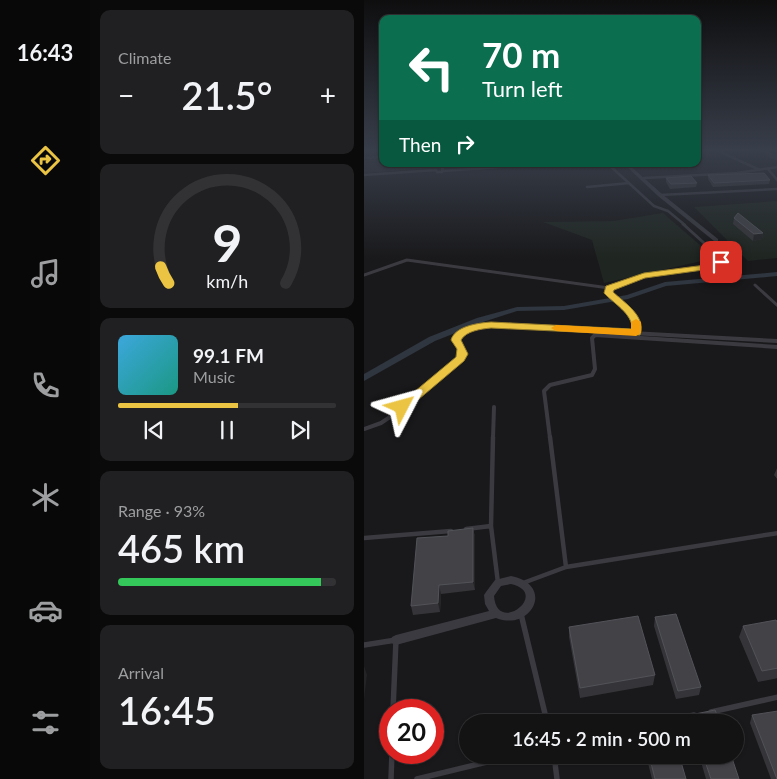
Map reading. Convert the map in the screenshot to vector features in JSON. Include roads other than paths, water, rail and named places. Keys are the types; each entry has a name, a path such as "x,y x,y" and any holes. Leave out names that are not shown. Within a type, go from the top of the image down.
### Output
{"street":[{"path":"652,186 716,240"},
{"path":"511,580 523,584 530,593 531,598 526,610 512,617 503,617 495,614 490,608 489,595 498,583 511,580"},
{"path":"396,640 495,614"}],"lane":[{"path":"587,187 594,186"},
{"path":"364,275 373,273 390,263 407,260 609,288 644,276 715,266 721,262 714,252 678,219 668,211 654,206 633,186"},
{"path":"660,195 777,189"},
{"path":"755,285 777,306"},
{"path":"609,288 608,293 624,306 635,320 636,333"},
{"path":"364,429 390,417 461,359 463,354 456,340 457,337 473,328 484,325 777,341"},
{"path":"566,567 544,391 550,385 592,375 595,369 592,338 595,335 777,347"},
{"path":"494,407 491,526 498,583"},
{"path":"463,530 491,526"},
{"path":"364,538 454,531"},
{"path":"523,584 566,567 777,534"},
{"path":"521,614 545,714"},
{"path":"364,645 396,640 393,699"},
{"path":"699,714 777,697"},
{"path":"391,779 392,764"},
{"path":"417,779 479,764"},
{"path":"556,764 558,779"}],"waterway":[{"path":"364,378 432,339 480,320 517,309 564,308 628,297 665,284 778,274"}]}
